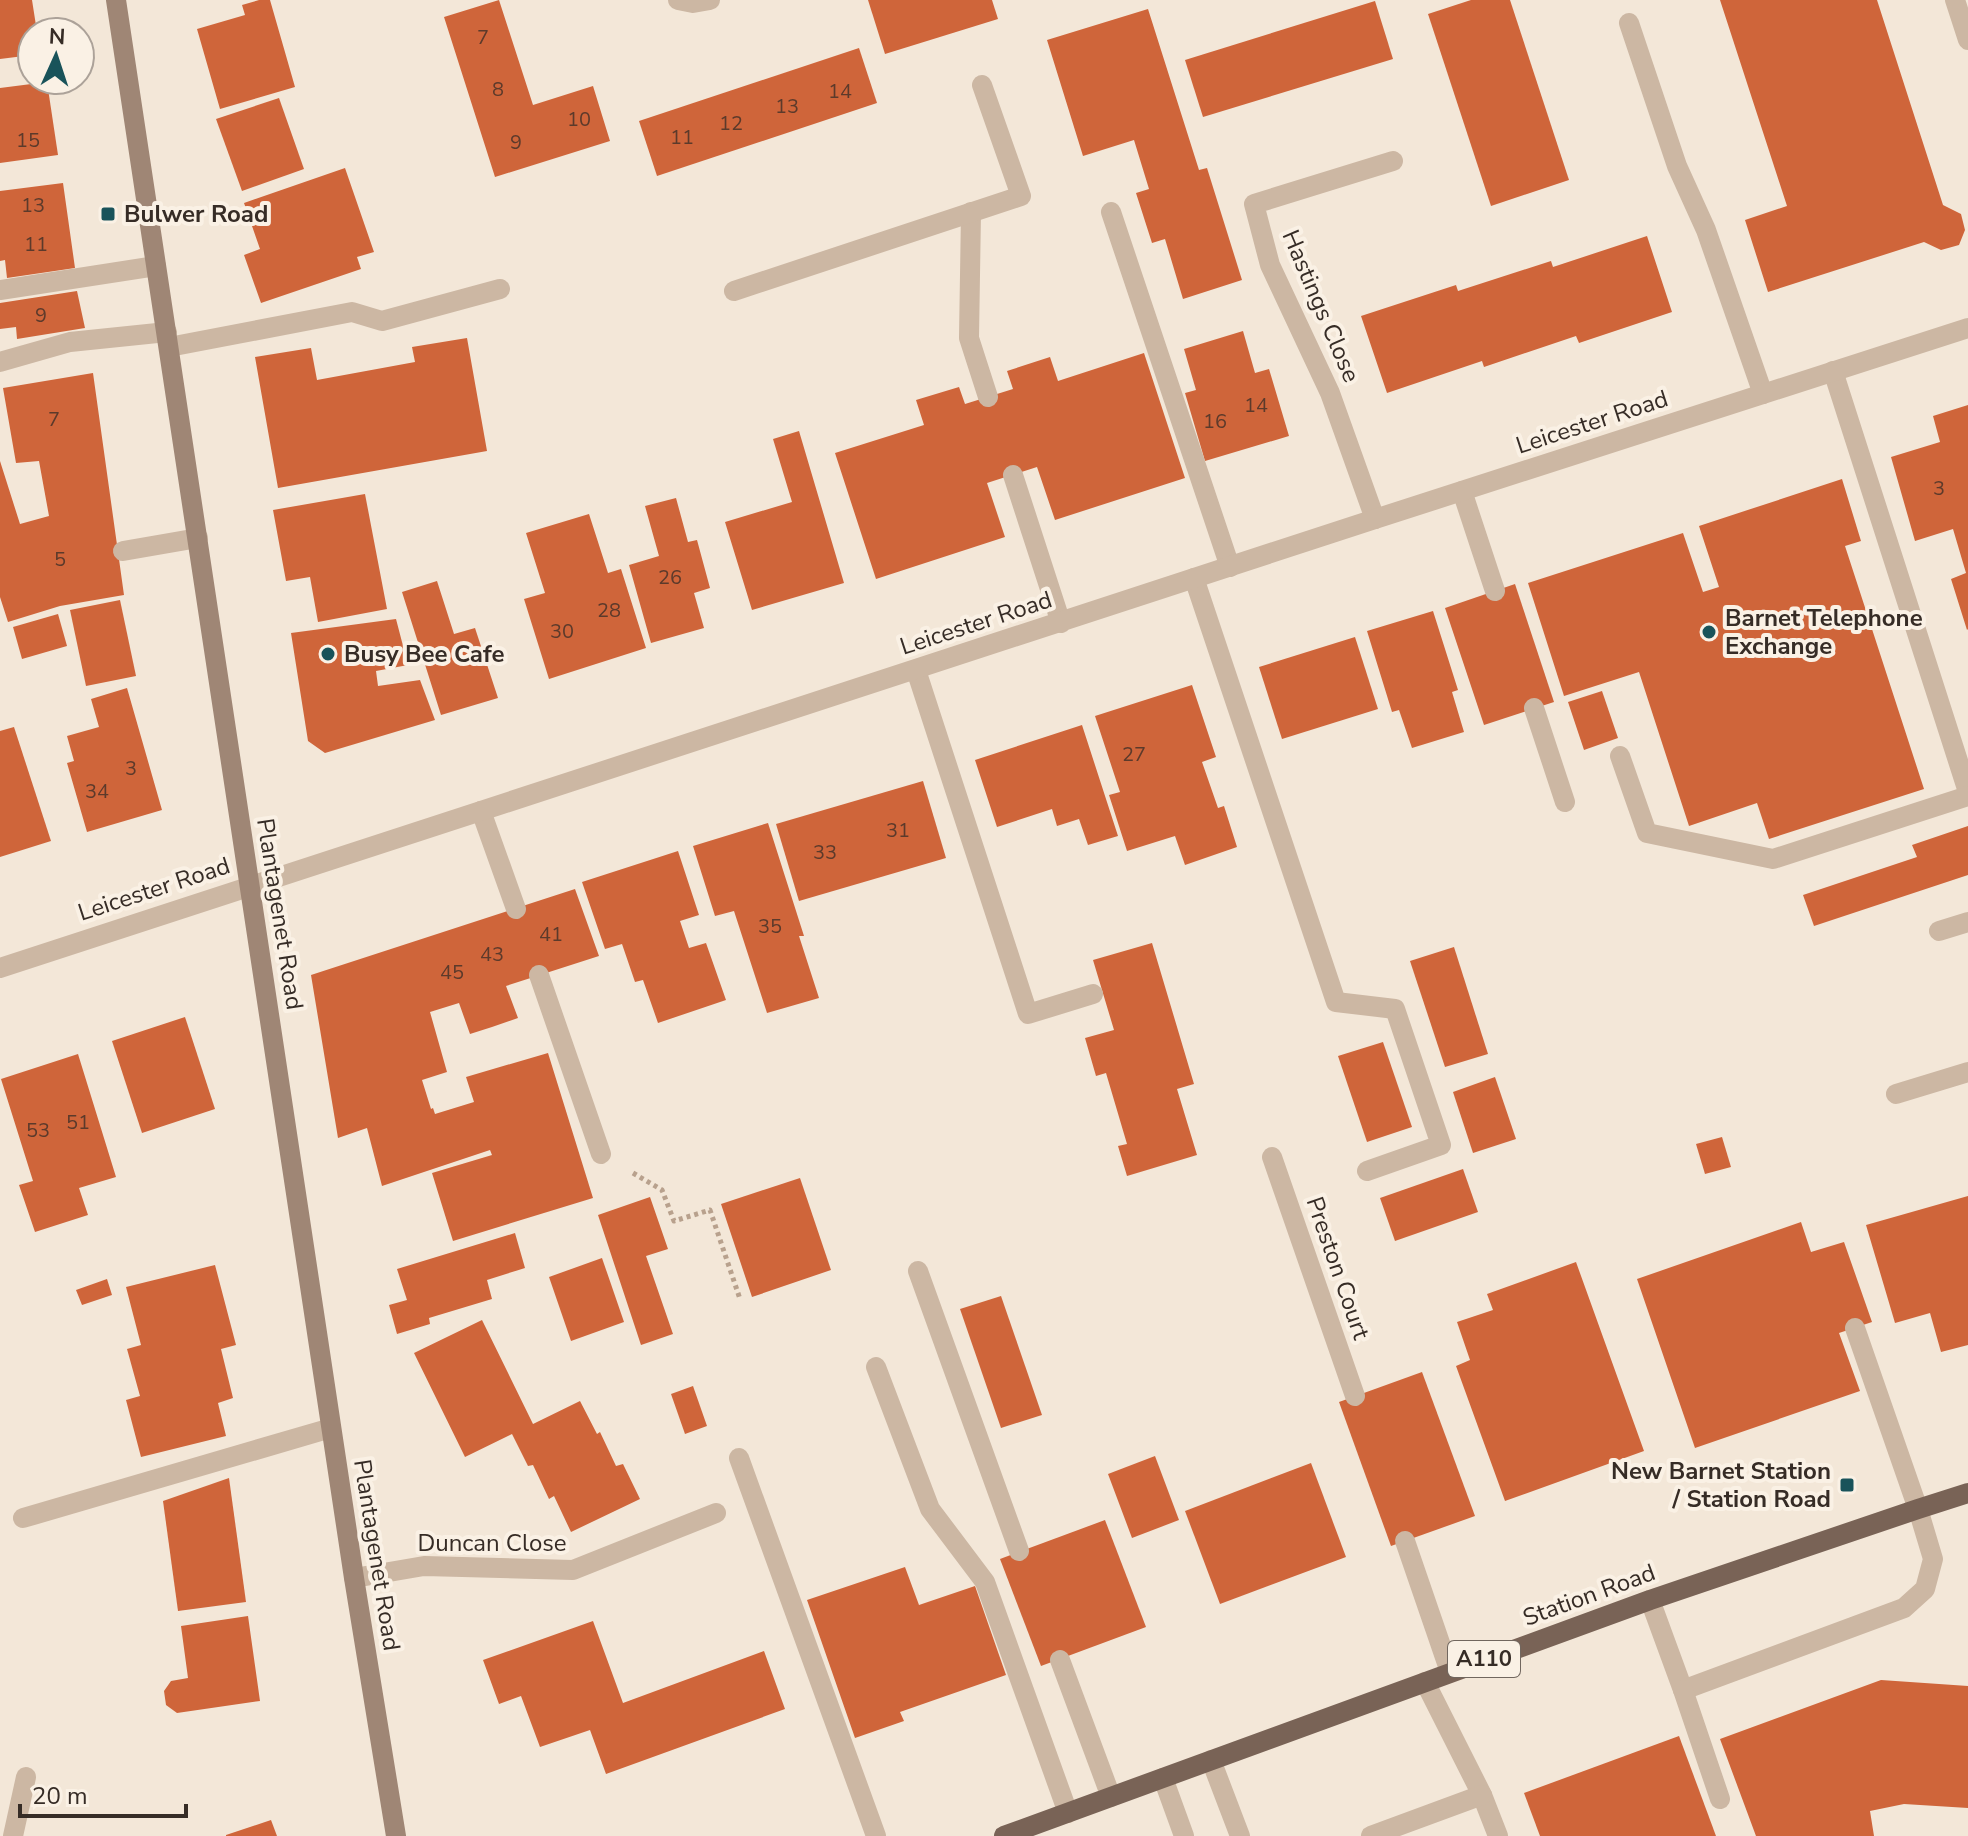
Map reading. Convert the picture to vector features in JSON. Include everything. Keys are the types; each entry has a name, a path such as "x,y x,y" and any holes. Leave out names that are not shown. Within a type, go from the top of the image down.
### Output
{"main road":[{"name":"Station Road","path":"1009,1835 1650,1600 1968,1493"}],"street":[{"name":"Plantagenet Road","path":"116,0 331,1428 396,1836"},
{"path":"678,0 693,3 710,0"},
{"path":"1955,0 1968,40"},
{"path":"1629,23 1677,166 1706,230 1763,394"},
{"path":"734,291 1021,196 982,85"},
{"name":"Hastings Close","path":"1375,519 1330,393 1270,265 1254,204 1393,161"},
{"path":"971,212 969,338 988,397"},
{"path":"1111,212 1230,567"},
{"path":"0,290 156,266"},
{"path":"0,362 70,342 168,340 352,312 382,321 500,289"},
{"name":"Leicester Road","path":"0,968 1968,328"},
{"path":"1620,756 1647,833 1773,859 1968,794 1833,371"},
{"path":"1013,475 1061,623"},
{"path":"1462,491 1495,591"},
{"path":"123,551 198,538"},
{"path":"1194,578 1336,1002 1395,1009 1441,1145 1367,1171"},
{"path":"916,670 1028,1014 1093,994"},
{"path":"1534,708 1565,802"},
{"path":"481,811 516,909"},
{"path":"1939,931 1968,922"},
{"path":"539,975 601,1154"},
{"path":"1896,1094 1968,1072"},
{"name":"Preston Court","path":"1272,1157 1355,1396"},
{"path":"918,1271 1019,1551"},
{"path":"1683,1690 1904,1608 1925,1589 1933,1559 1855,1328"},
{"path":"876,1367 930,1509 985,1582 1068,1813"},
{"path":"23,1518 331,1428"},
{"path":"739,1458 876,1836"},
{"name":"Duncan Close","path":"354,1578 424,1566 573,1570 716,1513"},
{"path":"1405,1541 1450,1672"},
{"path":"1650,1600 1720,1799"},
{"path":"1060,1660 1111,1797"},
{"path":"1425,1682 1482,1795 1498,1836"},
{"path":"1211,1760 1240,1836"},
{"path":"13,1836 26,1777"},
{"path":"1163,1778 1184,1836"},
{"path":"1371,1836 1482,1795"}],"path":[{"path":"601,1154 662,1190 674,1221 710,1210 740,1299"}],"building":[{"path":"0,0 32,0 34,16 16,16 16,57 0,59"},
{"path":"270,0 295,87 220,109 197,29 245,15 242,5"},
{"path":"499,0 533,105 593,86 610,141 495,177 444,17"},
{"path":"868,0 992,0 998,19 885,54"},
{"path":"1471,0 1510,0 1569,180 1491,206 1428,14"},
{"path":"1720,0 1877,0 1943,205 1961,214 1965,230 1959,245 1941,250 1924,242 1768,292 1745,220 1787,206"},
{"path":"1375,1 1393,59 1203,117 1185,60"},
{"path":"1148,9 1199,170 1207,168 1242,280 1183,299 1165,239 1152,243 1136,193 1149,189 1134,140 1083,156 1047,40"},
{"path":"859,48 877,103 657,176 639,121"},
{"path":"16,86 16,96 49,96 58,155 0,163 0,88"},
{"path":"279,98 304,169 242,191 216,119"},
{"path":"345,168 374,252 357,257 361,269 261,303 244,255 260,249 244,203"},
{"path":"63,183 75,268 7,278 5,260 0,261 0,191"},
{"path":"1647,236 1672,312 1579,343 1576,336 1484,367 1482,361 1387,393 1361,316 1456,285 1458,291 1551,261 1553,267"},
{"path":"77,291 85,328 17,339 16,327 0,329 0,303"},
{"path":"1243,331 1255,373 1269,369 1289,436 1205,461 1185,393 1196,390 1184,349"},
{"path":"467,338 487,451 278,488 255,357 311,348 317,380 415,362 412,347"},
{"path":"1144,353 1185,478 1055,520 1037,467 987,483 1005,537 876,579 835,453 924,425 916,400 959,387 965,404 1013,389 1007,371 1050,357 1058,381"},
{"path":"93,373 124,595 60,606 8,622 0,597 0,461 20,524 49,516 39,461 16,463 3,388"},
{"path":"1968,405 1967,630 1951,579 1966,573 1953,529 1915,541 1891,457 1940,442 1933,416"},
{"path":"799,431 844,583 752,610 725,522 792,502 773,439"},
{"name":"Barnet Telephone Exchange","path":"1842,479 1861,541 1845,546 1924,789 1769,839 1757,803 1689,826 1639,672 1564,696 1528,583 1683,533 1703,592 1719,587 1699,526"},
{"path":"365,494 387,609 318,622 310,577 286,581 273,510"},
{"path":"676,498 688,542 697,540 710,588 694,593 704,628 651,643 629,565 659,556 645,506"},
{"path":"589,514 608,573 621,569 646,648 549,679 524,599 545,593 526,533"},
{"path":"437,581 454,634 475,628 498,698 441,715 402,592"},
{"path":"1515,584 1554,702 1484,725 1445,608"},
{"path":"120,600 136,676 86,686 70,610"},
{"path":"1433,611 1458,690 1452,692 1464,732 1412,748 1399,710 1392,712 1367,631"},
{"path":"58,614 67,646 22,659 13,627"},
{"path":"396,619 408,665 376,671 378,686 420,680 435,720 325,753 308,741 291,633"},
{"path":"1355,637 1378,709 1282,739 1259,667"},
{"path":"1192,685 1216,757 1202,762 1218,808 1224,806 1237,847 1185,865 1175,836 1127,851 1109,795 1120,792 1095,716"},
{"path":"127,688 162,810 87,832 67,763 74,761 67,736 99,727 91,699"},
{"path":"1602,691 1618,738 1584,750 1568,702"},
{"path":"1082,725 1118,836 1088,845 1079,819 1057,826 1052,809 997,827 975,760"},
{"path":"14,727 51,841 0,857 0,731"},
{"path":"923,781 946,858 799,901 776,824"},
{"path":"768,823 804,936 799,936 819,998 767,1013 734,911 715,916 693,846"},
{"path":"1968,826 1968,875 1814,926 1803,895 1917,857 1912,845"},
{"path":"678,851 699,915 680,921 689,948 706,943 726,1000 658,1023 643,980 635,982 622,944 605,949 582,882"},
{"path":"575,889 599,956 506,986 518,1018 492,1027 470,1034 459,1003 430,1012 447,1072 422,1080 435,1114 474,1102 466,1077 548,1053 593,1198 453,1241 432,1173 492,1155 490,1150 382,1186 367,1128 338,1138 311,975"},
{"path":"1152,943 1194,1084 1177,1089 1197,1155 1127,1176 1118,1146 1127,1144 1106,1073 1096,1076 1085,1038 1114,1030 1093,960"},
{"path":"1454,947 1488,1054 1445,1067 1410,961"},
{"path":"185,1017 215,1109 142,1133 112,1041"},
{"path":"1383,1042 1412,1127 1367,1142 1338,1056"},
{"path":"78,1054 116,1177 79,1188 88,1215 35,1232 19,1185 33,1181 1,1079"},
{"path":"1495,1077 1516,1139 1473,1153 1453,1092"},
{"path":"1722,1137 1731,1167 1705,1174 1696,1144"},
{"path":"1463,1169 1478,1212 1395,1241 1380,1198"},
{"path":"800,1178 831,1270 752,1297 721,1204"},
{"path":"1968,1196 1968,1345 1941,1352 1930,1313 1895,1323 1866,1225"},
{"path":"650,1197 668,1249 646,1256 673,1334 641,1345 598,1215"},
{"path":"1801,1222 1811,1252 1844,1242 1872,1322 1839,1333 1860,1391 1695,1448 1637,1279"},
{"path":"515,1233 525,1268 487,1280 492,1299 429,1318 430,1324 397,1334 389,1305 407,1300 397,1269"},
{"path":"602,1258 624,1322 571,1341 549,1277"},
{"path":"1576,1262 1644,1451 1505,1501 1456,1366 1470,1360 1457,1322 1493,1310 1487,1294"},
{"path":"215,1265 236,1345 221,1349 233,1398 218,1403 226,1436 141,1457 126,1400 140,1396 127,1349 141,1345 126,1287"},
{"path":"107,1279 112,1295 82,1305 76,1290"},
{"path":"1001,1296 1042,1415 1001,1428 960,1309"},
{"path":"482,1320 533,1424 580,1401 597,1434 600,1432 616,1466 623,1464 640,1499 571,1532 554,1496 549,1499 533,1465 528,1466 512,1434 465,1457 414,1353"},
{"path":"1422,1372 1475,1516 1391,1546 1339,1402"},
{"path":"693,1386 707,1426 685,1434 671,1394"},
{"path":"1155,1456 1179,1520 1132,1538 1108,1474"},
{"path":"1311,1463 1346,1557 1220,1604 1185,1511"},
{"path":"229,1478 246,1602 178,1611 163,1501"},
{"path":"1105,1520 1146,1627 1041,1666 1000,1559"},
{"path":"905,1567 919,1605 975,1586 1006,1675 900,1712 904,1721 855,1738 807,1600"},
{"path":"248,1616 260,1701 177,1713 166,1705 164,1691 171,1681 188,1678 181,1626"},
{"path":"593,1621 623,1703 764,1651 785,1709 606,1774 590,1730 540,1747 521,1696 499,1704 483,1660"},
{"path":"1881,1680 1968,1686 1968,1808 1904,1804 1870,1811 1874,1836 1756,1836 1720,1739"},
{"path":"1679,1736 1716,1836 1540,1836 1524,1793"},
{"path":"271,1820 277,1836 226,1836 226,1835"}],"place":[{"name":"Bulwer Road","path":"108,214"},
{"name":"Barnet Telephone Exchange","path":"1709,632"},
{"name":"Busy Bee Cafe","path":"328,654"},
{"name":"New Barnet Station / Station Road","path":"1847,1485"}]}
